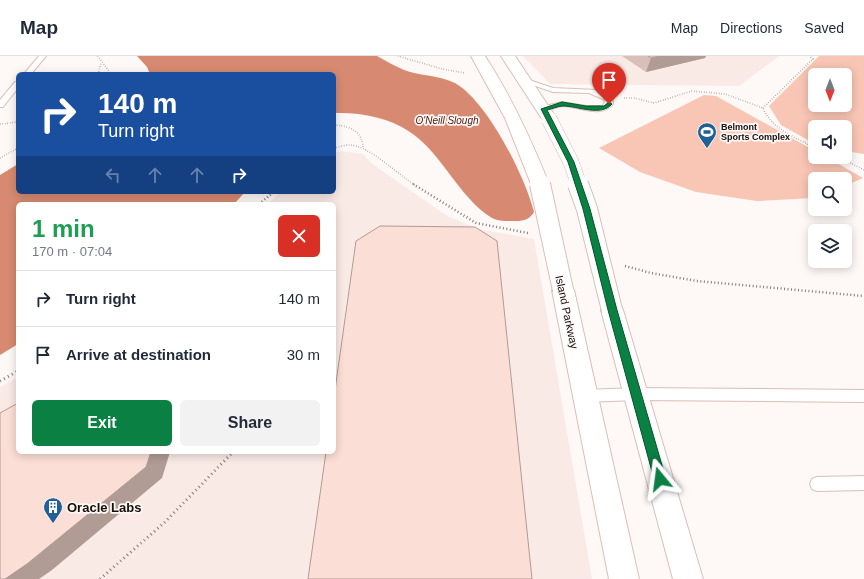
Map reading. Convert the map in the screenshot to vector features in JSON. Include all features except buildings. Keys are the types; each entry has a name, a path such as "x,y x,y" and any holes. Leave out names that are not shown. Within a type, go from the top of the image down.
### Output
{"street":[{"name":"Island Parkway","path":"478,56 509,107 526,146 542,190 624,579"},
{"path":"508,56 526,81 546,114 571,162 582,195 612,310 688,579"}],"lane":[{"path":"29,72 42,56"},
{"path":"526,81 551,89 590,90 602,93 609,99 609,104 606,108 586,108 562,104 546,114"},
{"path":"0,105 16,86"},
{"path":"585,396 636,394 864,396"},
{"path":"817,484 864,483"}],"path":[{"path":"98,56 101,63 109,72"},
{"path":"398,56 442,69 465,73"},
{"path":"763,108 813,58 809,56"},
{"path":"99,72 101,63"},
{"path":"609,99 634,98 654,103 692,92 725,94 763,108 764,112 775,125 808,144"},
{"path":"0,124 16,122"},
{"path":"336,125 346,126 356,130 361,135 364,142 363,149"},
{"path":"0,158 16,149"},
{"path":"852,164 864,170"},
{"path":"262,202 272,194"},
{"path":"0,381 16,372"},
{"path":"100,579 164,523 231,454"}],"shaded area":[{"path":"523,56 779,56 739,86 550,84"},
{"path":"819,56 864,56 864,154 852,152 852,120 808,120 808,140 781,125 769,106"},
{"name":"Belmont Sports Complex","path":"704,95 716,96 808,147 808,164 838,164 863,178 852,183 852,172 808,172 808,198 757,201 696,192 640,172 599,148"},
{"path":"341,151 363,154 371,163 447,216 479,229 534,239 592,579 0,579 0,387 16,378 16,454 336,454 336,202 269,202 279,194 336,194 336,152"}],"water":[{"name":"O'Neill Slough","path":"137,56 377,56 404,70 449,80 467,92 492,122 522,179 534,212 529,218 522,221 504,221 492,218 480,209 460,188 432,151 410,132 374,116 354,113 336,113 336,72 149,72 147,67"},
{"path":"16,165 16,194 243,194 236,202 16,202 16,345 0,355 0,175"}],"place":[{"name":"Belmont Sports Complex","path":"707,149"},
{"name":"Oracle Labs","path":"53,524"}],"route":[{"path":"609,104 606,108 586,108 562,104 544,109 571,162 587,209 612,310 660,479"}]}
